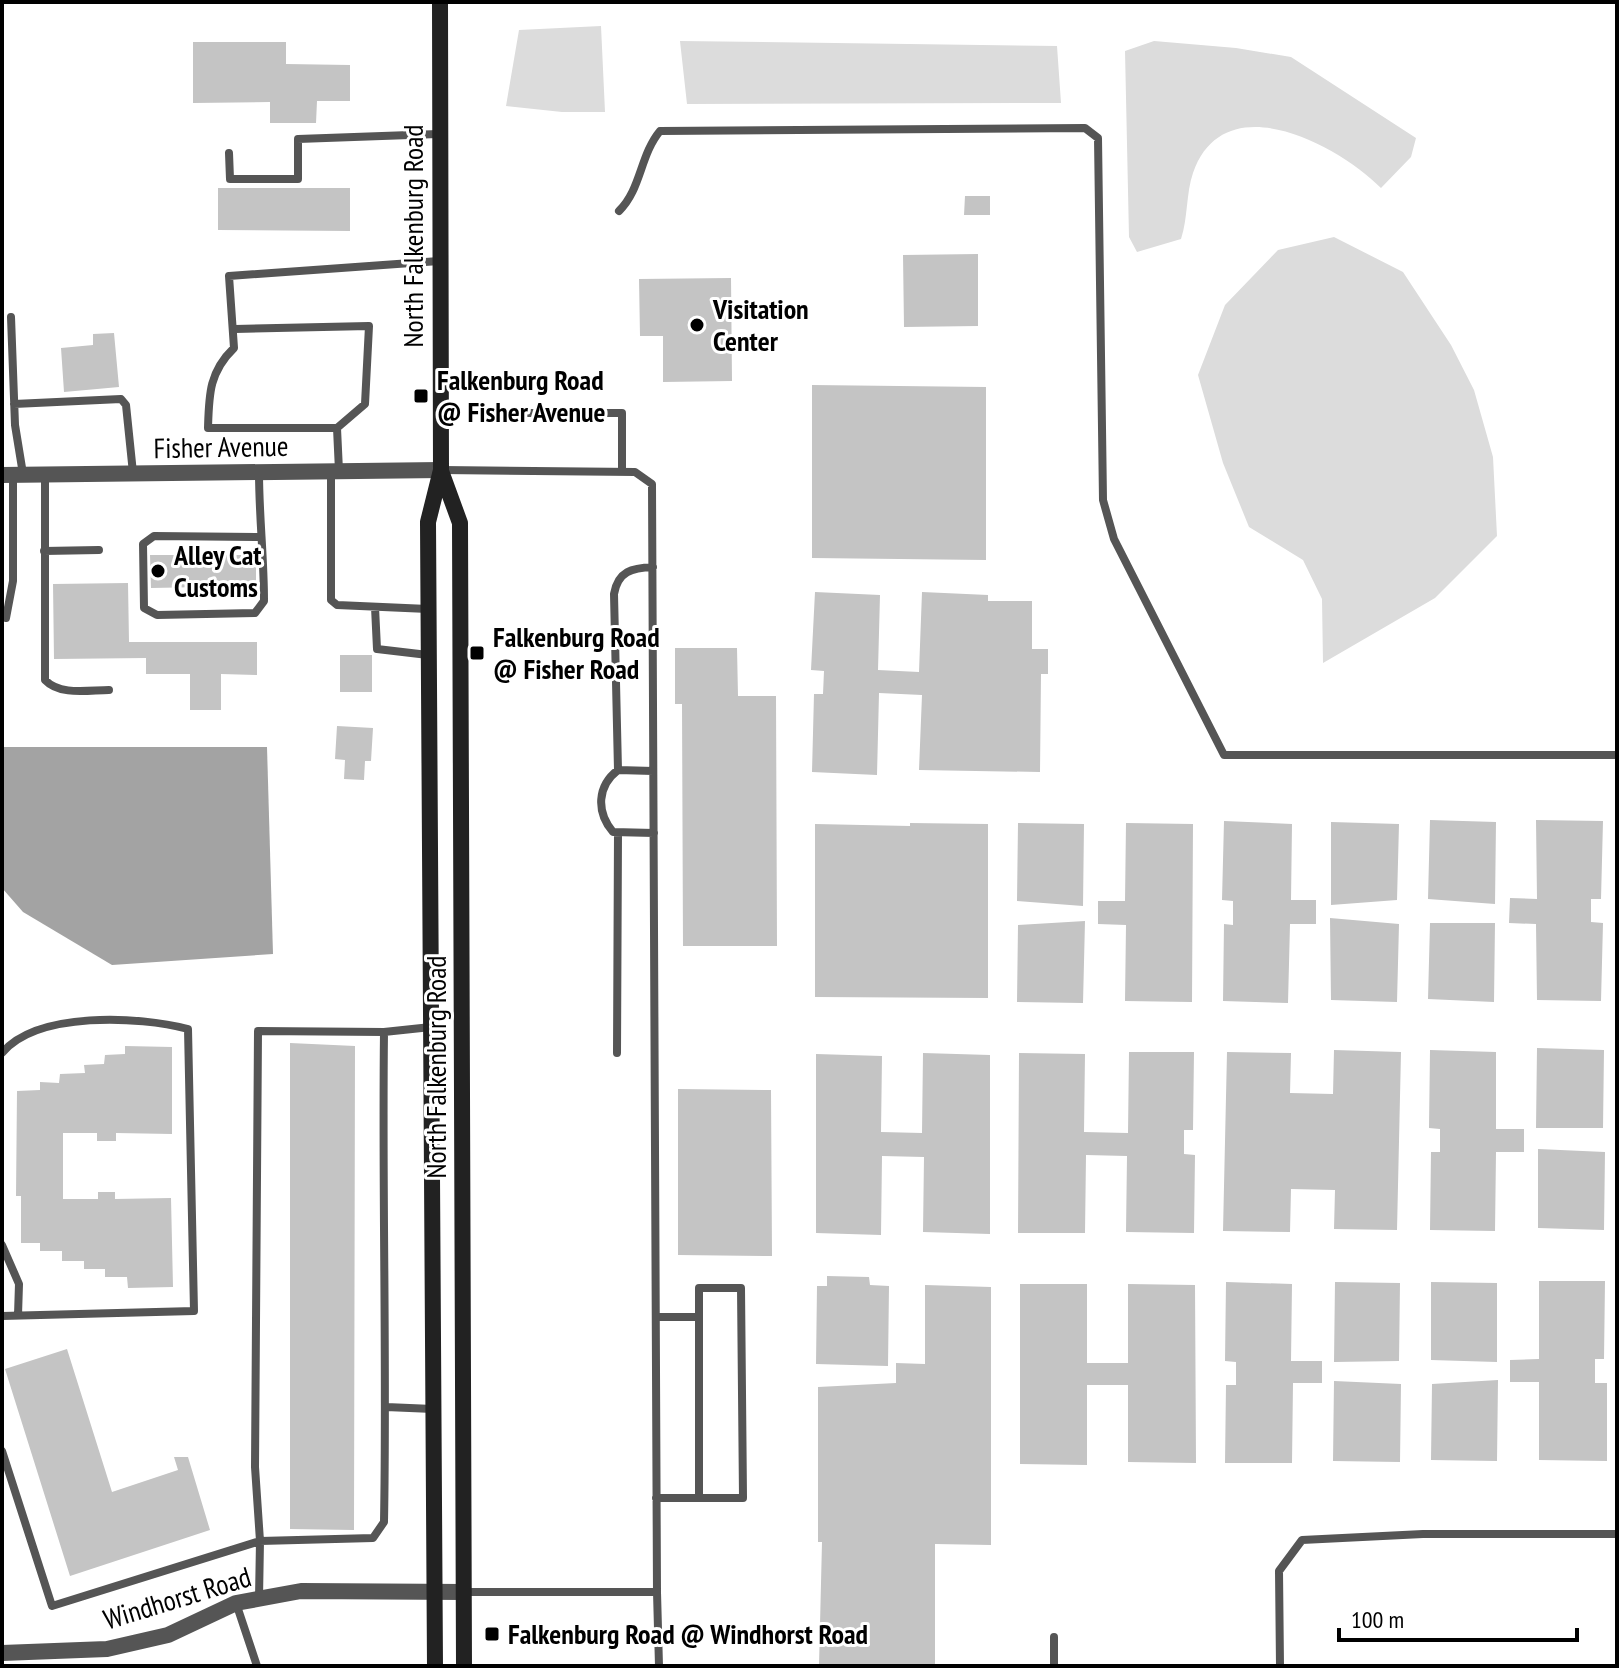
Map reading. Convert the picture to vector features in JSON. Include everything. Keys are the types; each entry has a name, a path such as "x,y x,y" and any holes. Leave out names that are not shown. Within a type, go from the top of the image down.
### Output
{"street":[{"name":"North Falkenburg Road","path":"435,1666 428,522 441,470 440,2"},
{"name":"North Falkenburg Road","path":"441,470 460,523 464,1666"},
{"name":"Fisher Avenue","path":"13,475 441,470"},
{"path":"431,1027 462,1027"},
{"name":"Windhorst Road","path":"2,1653 107,1649 168,1635 236,1603 301,1591 464,1592"}],"lane":[{"path":"619,211 629,201 649,144 660,131 1085,128 1098,138 1103,500 1114,539 1224,755 1617,755"},
{"path":"229,153 230,179 298,179 298,139 438,134"},
{"path":"235,329 369,326 365,404 337,428 208,428 209,387 219,362 234,348 229,276 439,261"},
{"path":"6,618 13,581 11,317"},
{"path":"14,404 121,399 126,405 133,474"},
{"path":"522,413 622,413 622,472"},
{"path":"337,428 331,600 337,605 429,609"},
{"path":"441,470 635,472 652,484 659,1666"},
{"path":"259,472 259,537 264,547 264,601 255,613 157,615 144,608 142,552 147,540 154,536 259,537"},
{"path":"45,475 45,680 52,688 63,690 109,690"},
{"path":"44,551 99,550"},
{"path":"653,567 632,568 615,583 618,770 603,786 601,802 608,826 618,833 654,833"},
{"path":"375,607 377,649 429,655"},
{"path":"618,770 653,771"},
{"path":"617,1053 618,833"},
{"path":"2,1053 11,1042 49,1024 154,1020 188,1029 194,1311 2,1316"},
{"path":"259,1599 260,1541 255,1467 258,1031 384,1032 431,1027"},
{"path":"2,1451 52,1606 260,1541 373,1538 384,1522 384,1032"},
{"path":"2,1245 19,1284 18,1315"},
{"path":"656,1498 699,1498 743,1498 741,1288 699,1288 699,1498"},
{"path":"656,1317 699,1317"},
{"path":"386,1407 433,1409"},
{"path":"1280,1666 1279,1571 1302,1540 1423,1534 1617,1534"},
{"path":"464,1592 657,1592"},
{"path":"236,1603 257,1666"},
{"path":"1054,1637 1054,1666"}],"shaded area":[{"path":"601,26 605,112 562,112 506,106 519,30"},
{"path":"680,41 1057,46 1061,103 687,104"},
{"path":"1154,41 1236,48 1291,57 1416,138 1411,157 1381,188 1362,171 1310,140 1255,127 1229,132 1208,146 1193,173 1181,239 1137,252 1129,237 1125,51"},
{"path":"1334,237 1403,272 1451,345 1474,390 1493,457 1497,536 1435,598 1323,663 1322,599 1303,560 1249,527 1223,463 1198,375 1225,305 1278,250"},
{"path":"2,747 267,747 273,954 112,965 23,912 2,888"}],"building":[{"path":"193,42 286,42 286,64 350,65 350,101 317,101 316,123 270,123 270,102 193,103"},
{"path":"218,188 350,188 350,231 218,230"},
{"path":"965,196 990,196 990,215 964,215"},
{"path":"978,254 978,326 904,327 903,255"},
{"name":"Visitation Center","path":"731,278 732,381 663,382 663,336 640,336 639,279"},
{"path":"114,333 119,387 64,392 61,348 93,345 93,334"},
{"path":"812,385 986,387 986,560 812,558"},
{"path":"150,555 256,555 256,586 151,588"},
{"path":"128,583 129,642 257,642 257,675 221,674 221,710 190,710 190,674 146,674 146,658 54,659 53,584"},
{"path":"815,592 880,595 878,670 919,672 922,592 988,595 988,601 1032,601 1032,649 1048,649 1048,674 1041,674 1040,772 919,770 922,695 879,693 877,775 812,772 814,694 823,694 824,671 811,670"},
{"path":"675,648 737,648 738,696 776,696 777,946 683,946 682,704 675,704"},
{"path":"340,655 372,655 372,692 340,692"},
{"path":"337,726 373,728 371,761 365,761 364,780 344,779 345,760 335,759"},
{"path":"1430,820 1496,822 1495,904 1428,899"},
{"path":"1536,820 1603,821 1601,899 1591,899 1591,922 1603,923 1601,1001 1537,1000 1536,924 1509,923 1510,898 1537,899"},
{"path":"1224,821 1292,824 1291,900 1316,900 1316,924 1290,924 1288,1003 1223,1001 1224,924 1233,925 1233,901 1222,900"},
{"path":"1331,822 1399,824 1397,900 1331,905"},
{"path":"910,823 988,824 988,998 815,997 815,824 910,826"},
{"path":"1018,823 1084,824 1083,906 1017,901"},
{"path":"1126,823 1193,824 1192,1002 1125,1001 1126,925 1098,924 1098,901 1125,901"},
{"path":"1330,918 1399,924 1397,1002 1331,1000"},
{"path":"1085,921 1083,1003 1017,1002 1018,925"},
{"path":"1430,923 1495,923 1494,1002 1428,999"},
{"path":"290,1043 355,1046 354,1530 290,1529"},
{"path":"125,1046 172,1047 172,1134 116,1133 116,1141 97,1141 97,1133 63,1133 63,1199 98,1199 98,1192 115,1192 115,1199 171,1198 173,1287 128,1288 127,1277 105,1277 105,1269 84,1269 84,1261 62,1261 62,1251 40,1251 40,1243 21,1243 21,1196 16,1196 17,1091 40,1090 40,1082 59,1083 60,1074 85,1073 84,1065 104,1064 105,1055 125,1054"},
{"path":"1537,1048 1604,1050 1603,1128 1536,1128"},
{"path":"1334,1050 1401,1052 1397,1230 1334,1229 1335,1190 1291,1189 1290,1232 1223,1231 1227,1052 1291,1053 1290,1093 1333,1094"},
{"path":"1430,1050 1496,1052 1496,1129 1524,1129 1524,1152 1496,1152 1495,1231 1430,1230 1431,1152 1440,1152 1440,1129 1429,1128"},
{"path":"1129,1052 1194,1052 1193,1130 1184,1130 1184,1154 1195,1155 1194,1233 1126,1232 1127,1156 1086,1155 1085,1233 1018,1233 1019,1053 1085,1054 1084,1132 1128,1133"},
{"path":"923,1053 990,1055 990,1234 923,1232 924,1157 882,1156 881,1235 816,1233 816,1054 882,1056 881,1132 922,1133"},
{"path":"678,1089 771,1090 772,1256 678,1255"},
{"path":"1538,1149 1605,1152 1604,1230 1538,1228"},
{"path":"827,1276 869,1277 870,1285 889,1286 888,1366 816,1364 817,1286 827,1286"},
{"path":"1539,1281 1605,1281 1604,1359 1595,1359 1595,1383 1607,1383 1607,1461 1539,1460 1539,1382 1510,1382 1510,1360 1539,1359"},
{"path":"1226,1282 1292,1284 1291,1361 1322,1361 1322,1383 1293,1383 1292,1463 1225,1463 1226,1385 1236,1385 1236,1362 1225,1361"},
{"path":"1335,1282 1400,1283 1399,1361 1334,1362"},
{"path":"1431,1282 1497,1283 1497,1362 1431,1360"},
{"path":"1020,1284 1087,1284 1087,1363 1128,1363 1128,1284 1195,1285 1196,1463 1128,1462 1128,1385 1087,1385 1087,1465 1020,1464"},
{"path":"925,1285 991,1287 991,1545 935,1544 935,1666 819,1666 822,1542 818,1542 818,1387 896,1383 896,1363 925,1364"},
{"path":"67,1349 112,1492 178,1470 174,1457 188,1457 210,1530 70,1576 5,1369"},
{"path":"1498,1380 1497,1461 1431,1460 1432,1384"},
{"path":"1334,1381 1401,1384 1400,1462 1333,1461"}],"place":[{"name":"Visitation Center","path":"697,325"},
{"name":"Falkenburg Road @ Fisher Avenue","path":"421,396"},
{"name":"Alley Cat Customs","path":"158,571"},
{"name":"Falkenburg Road @ Fisher Road","path":"477,653"},
{"name":"Falkenburg Road @ Windhorst Road","path":"492,1634"}]}
